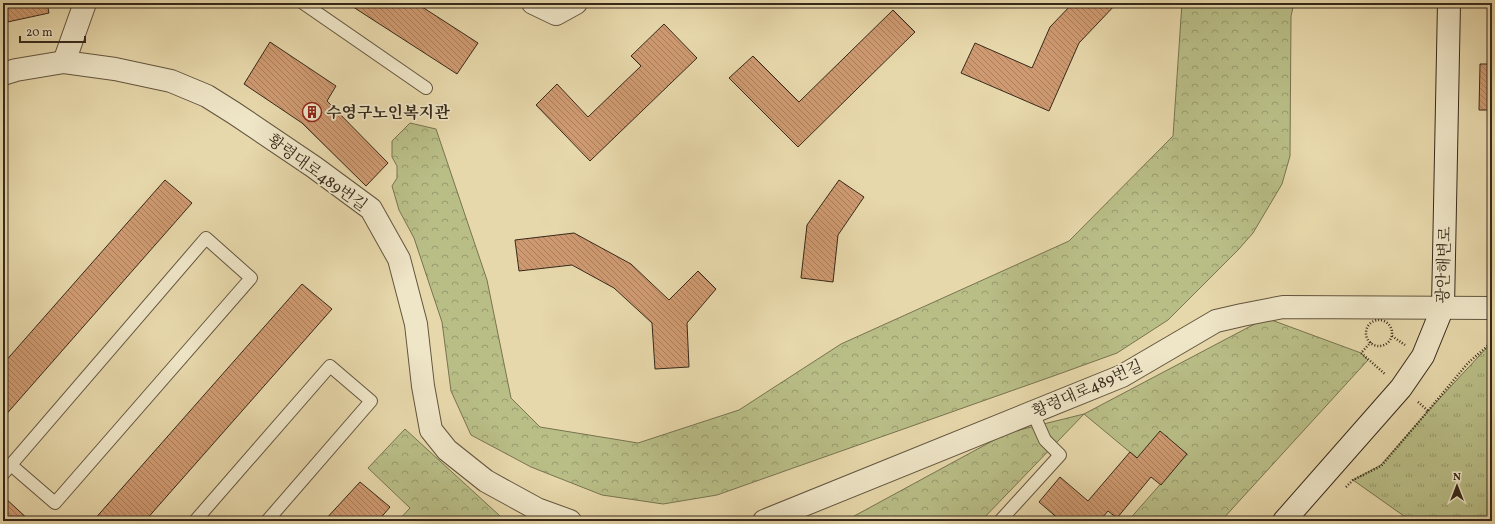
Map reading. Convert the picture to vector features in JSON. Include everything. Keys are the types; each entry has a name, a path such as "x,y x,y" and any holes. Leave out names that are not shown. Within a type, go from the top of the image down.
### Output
{"street":[{"path":"64,62 85,3"},
{"path":"533,3 556,14 576,3"},
{"name":"광안해변로","path":"1284,521 1401,388 1423,356 1443,307 1449,3"},
{"name":"황령대로489번길","path":"3,74 16,70 64,62 115,69 171,81 207,96 314,167 371,209 400,259 416,324 423,386 431,430 447,450 486,481 537,509 570,521"},
{"name":"황령대로489번길","path":"764,521 1122,376 1216,321 1242,314 1283,307 1492,308"}],"lane":[{"path":"303,3 426,88"},
{"path":"206,238 251,278 55,503 7,470 206,238"},
{"path":"195,521 330,366 371,401 267,521"},
{"path":"1000,521 1060,456 1045,440 1033,413"}],"path":[{"path":"1381,320 1389,324 1392,332 1390,340 1387,344 1378,346 1371,342 1367,335 1370,324 1381,320"},
{"path":"1371,342 1361,353 1401,388"},
{"path":"1342,490 1353,480 1381,466 1468,363 1492,342"}],"green space":[{"path":"1182,3 1294,3 1291,16 1290,156 1282,184 1253,233 1168,320 1117,353 717,495 663,504 602,495 531,467 471,435 451,391 442,322 414,238 399,210 392,186 397,178 397,166 392,157 392,141 410,123 436,129 487,280 511,398 540,427 638,443 739,410 841,344 1069,241 1173,136"},
{"path":"1266,318 1361,353 1368,360 1221,521 1128,521 1187,454 1137,458 1084,414"},
{"path":"1492,342 1492,521 1411,521 1353,480 1381,465 1428,411"},
{"path":"1084,414 981,521 907,521 904,519 902,521 845,521 1007,433"},
{"path":"405,429 500,516 495,521 398,521 410,508 368,468"}],"building":[{"path":"3,3 47,3 49,13 3,23"},
{"path":"50,3 63,3 50,7"},
{"path":"347,3 416,3 478,43 457,74"},
{"path":"1073,3 1117,3 1079,43 1049,111 961,73 975,43 1032,68 1050,27"},
{"path":"893,10 915,32 798,147 729,78 753,56 799,102"},
{"path":"664,24 697,58 590,161 536,105 557,84 588,117 641,66 631,56"},
{"name":"수영구노인복지관","path":"270,42 336,86 327,101 388,163 366,186 302,123 244,84"},
{"path":"1480,64 1492,64 1492,110 1479,110"},
{"path":"165,180 192,203 3,418 3,364"},
{"path":"839,180 864,197 838,235 833,282 801,278 807,225"},
{"path":"574,233 631,264 669,300 698,271 716,289 687,323 689,367 655,369 652,323 614,288 572,265 519,271 515,240"},
{"path":"302,284 332,309 145,521 93,521"},
{"path":"1160,431 1187,454 1161,485 1151,477 1117,518 1108,511 1102,518 1105,521 1061,521 1039,502 1060,477 1088,501 1130,452 1137,458"},
{"path":"360,482 390,507 378,521 324,521"},
{"path":"4,497 30,521 3,521"}],"place":[{"name":"수영구노인복지관","path":"312,112"}]}
